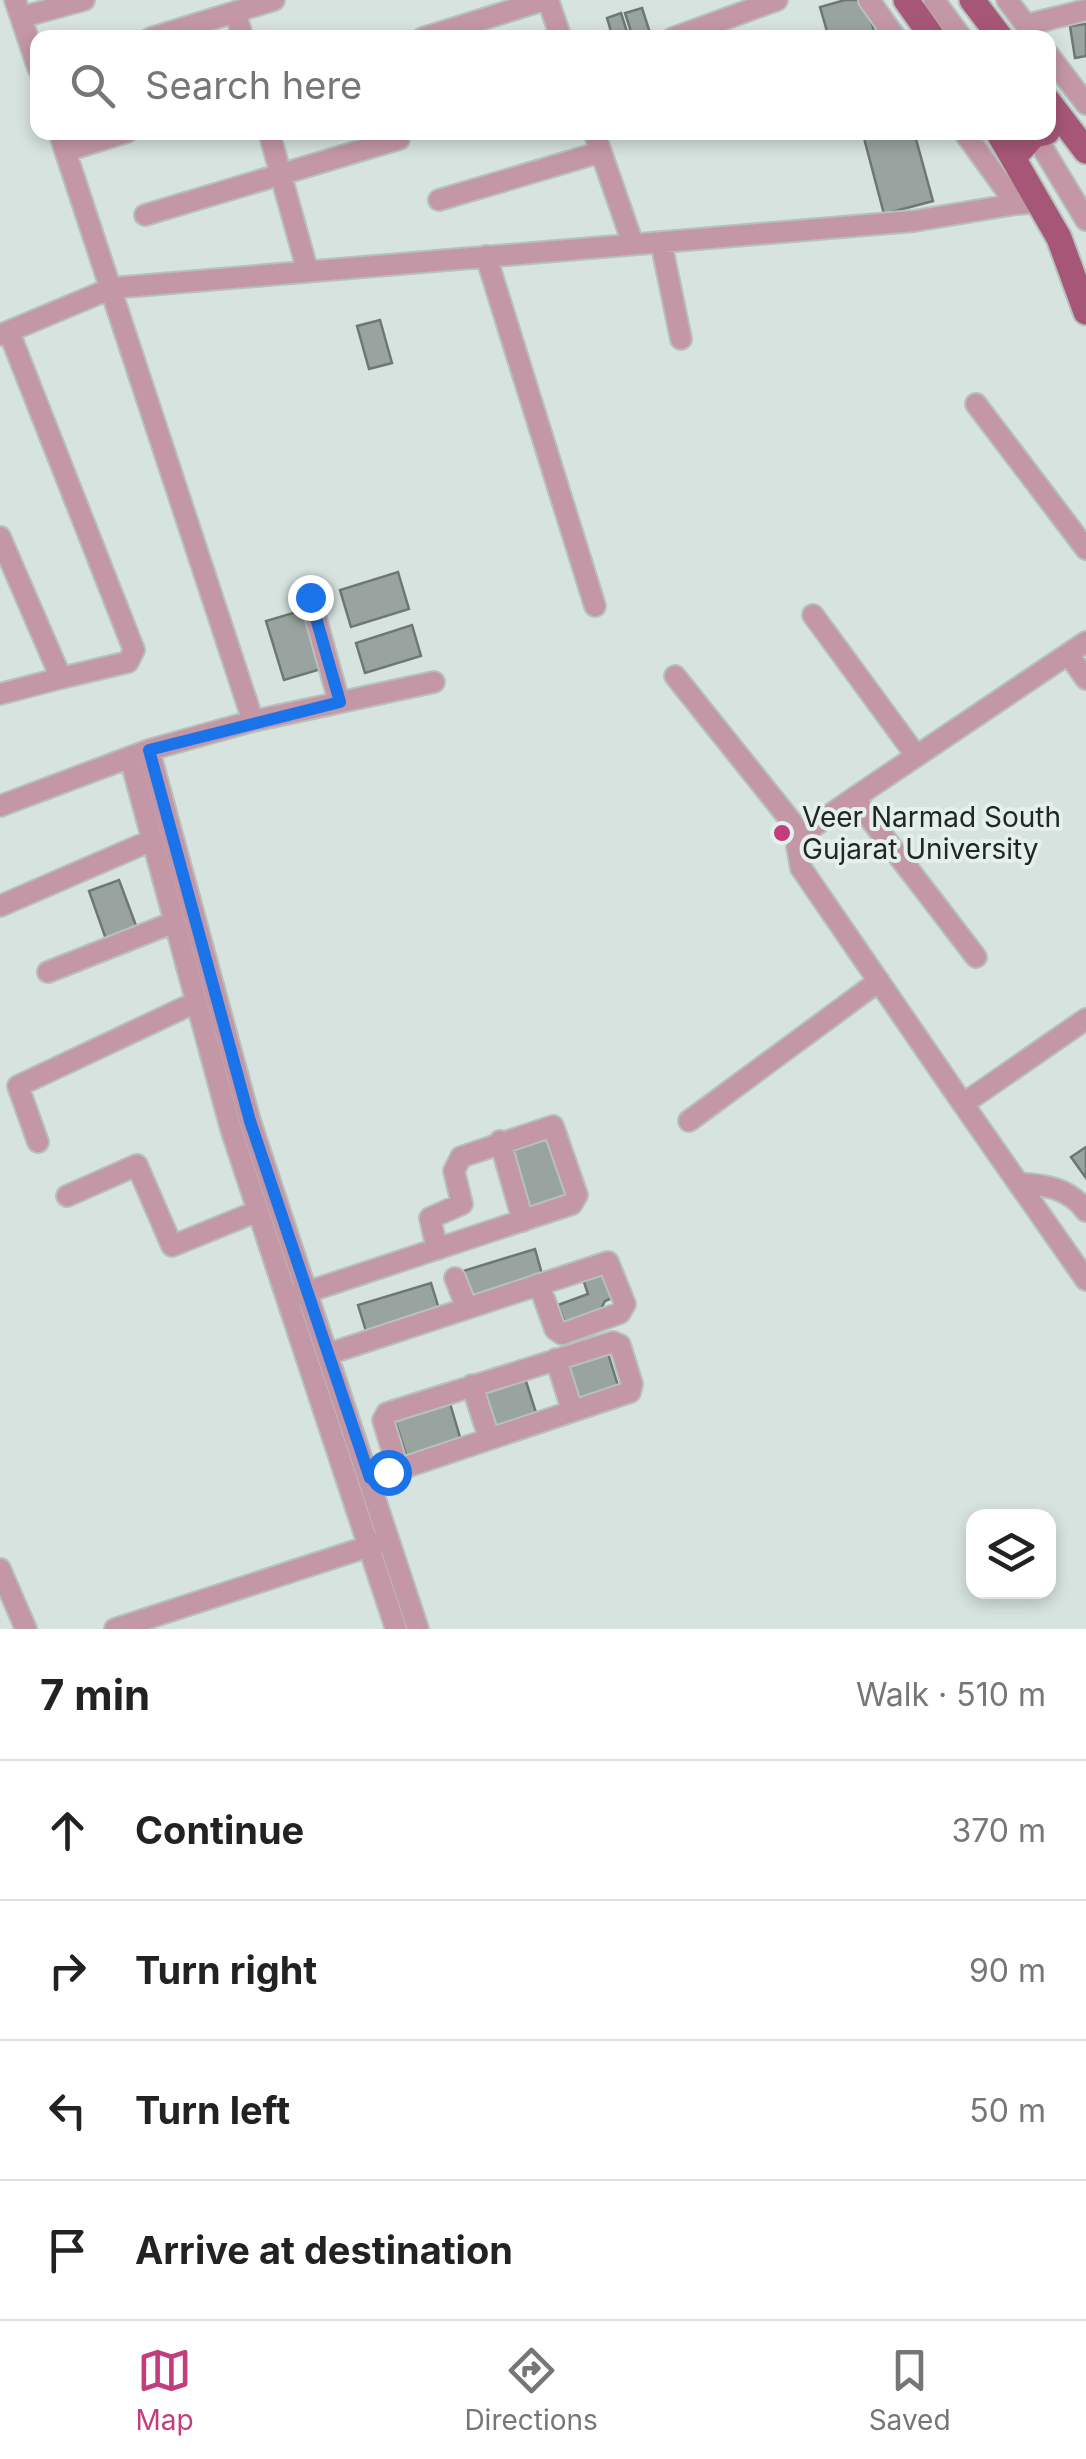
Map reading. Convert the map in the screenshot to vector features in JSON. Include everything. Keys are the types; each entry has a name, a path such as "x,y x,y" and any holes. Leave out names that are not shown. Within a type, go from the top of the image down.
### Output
{"main road":[{"path":"906,0 928,30"},
{"path":"972,0 995,30"},
{"path":"1056,137 1086,151"},
{"path":"1003,140 1028,203 1059,238 1086,312"},
{"path":"1013,158 1036,140"}],"street":[{"path":"30,43 19,8 84,0"},
{"path":"178,30 274,0"},
{"path":"449,30 546,0 558,30"},
{"path":"695,30 777,0"},
{"path":"869,0 890,30"},
{"path":"934,0 956,30"},
{"path":"1007,0 1030,30"},
{"path":"1034,30 1086,10"},
{"path":"236,12 240,30"},
{"path":"1056,65 1086,104"},
{"path":"271,140 306,269"},
{"path":"145,215 396,140"},
{"path":"971,140 1028,203"},
{"path":"1050,140 1086,220"},
{"path":"62,142 252,722"},
{"path":"439,200 597,142 632,244"},
{"path":"0,694 128,662 134,650 5,333 112,288 914,221 1028,203"},
{"path":"1059,238 1086,230"},
{"path":"661,242 681,339"},
{"path":"486,256 596,606"},
{"path":"976,404 1086,550"},
{"path":"0,538 61,678"},
{"path":"310,597 340,702"},
{"path":"813,615 915,754"},
{"path":"1086,678 1077,649 915,754 803,836 798,846 801,868 1086,1280"},
{"path":"675,676 803,836"},
{"path":"0,806 140,754 252,722 434,682"},
{"path":"140,754 150,841 194,1003 258,1211 328,1354 370,1478 396,1629"},
{"path":"140,754 298,1295 380,1542 418,1629"},
{"path":"854,798 976,957"},
{"path":"0,906 150,841"},
{"path":"48,972 172,924"},
{"path":"689,1121 879,981"},
{"path":"38,1142 18,1086 194,1003"},
{"path":"963,1104 1086,1019"},
{"path":"298,1295 523,1221 572,1204 577,1194 553,1126 461,1157 456,1164 462,1204 430,1218 437,1249"},
{"path":"500,1141 523,1221"},
{"path":"66,1196 137,1165 172,1246 258,1211"},
{"path":"1018,1183 1050,1186 1077,1199 1086,1212"},
{"path":"455,1278 466,1308"},
{"path":"328,1354 539,1284"},
{"path":"370,1478 398,1469 572,1410 633,1388 620,1345 613,1342 384,1415 398,1469"},
{"path":"556,1359 572,1410"},
{"path":"472,1385 490,1438"},
{"path":"115,1629 380,1542"},
{"path":"0,1570 26,1629"}],"building":[{"path":"845,0 865,0 874,30 827,30 820,7"},
{"path":"642,8 649,30 630,30 625,13"},
{"path":"621,13 626,30 611,30 607,18"},
{"path":"1086,24 1086,56 1075,58 1070,26"},
{"path":"865,140 916,140 933,201 884,214"},
{"path":"380,320 392,363 369,369 357,326"},
{"path":"398,572 409,609 351,627 340,590"},
{"path":"310,608 328,667 284,680 266,621"},
{"path":"412,625 421,656 365,673 356,643"},
{"path":"119,880 138,931 107,942 89,891"},
{"path":"553,1133 573,1199 528,1212 508,1147"},
{"path":"1086,1147 1086,1178 1071,1157"},
{"path":"535,1249 542,1274 467,1297 460,1272"},
{"path":"606,1264 617,1296 605,1301 596,1319 567,1328 558,1305 588,1294 581,1273"},
{"path":"431,1283 439,1309 366,1331 358,1305"},
{"path":"606,1347 619,1389 575,1403 562,1360"},
{"path":"524,1375 537,1416 493,1429 481,1388"},
{"path":"449,1400 462,1444 408,1461 394,1417"}],"place":[{"name":"Veer Narmad South Gujarat University","path":"782,833"}],"route":[{"path":"310,597 340,702 149,750 250,1121 277,1203 370,1478 388,1472"}]}
